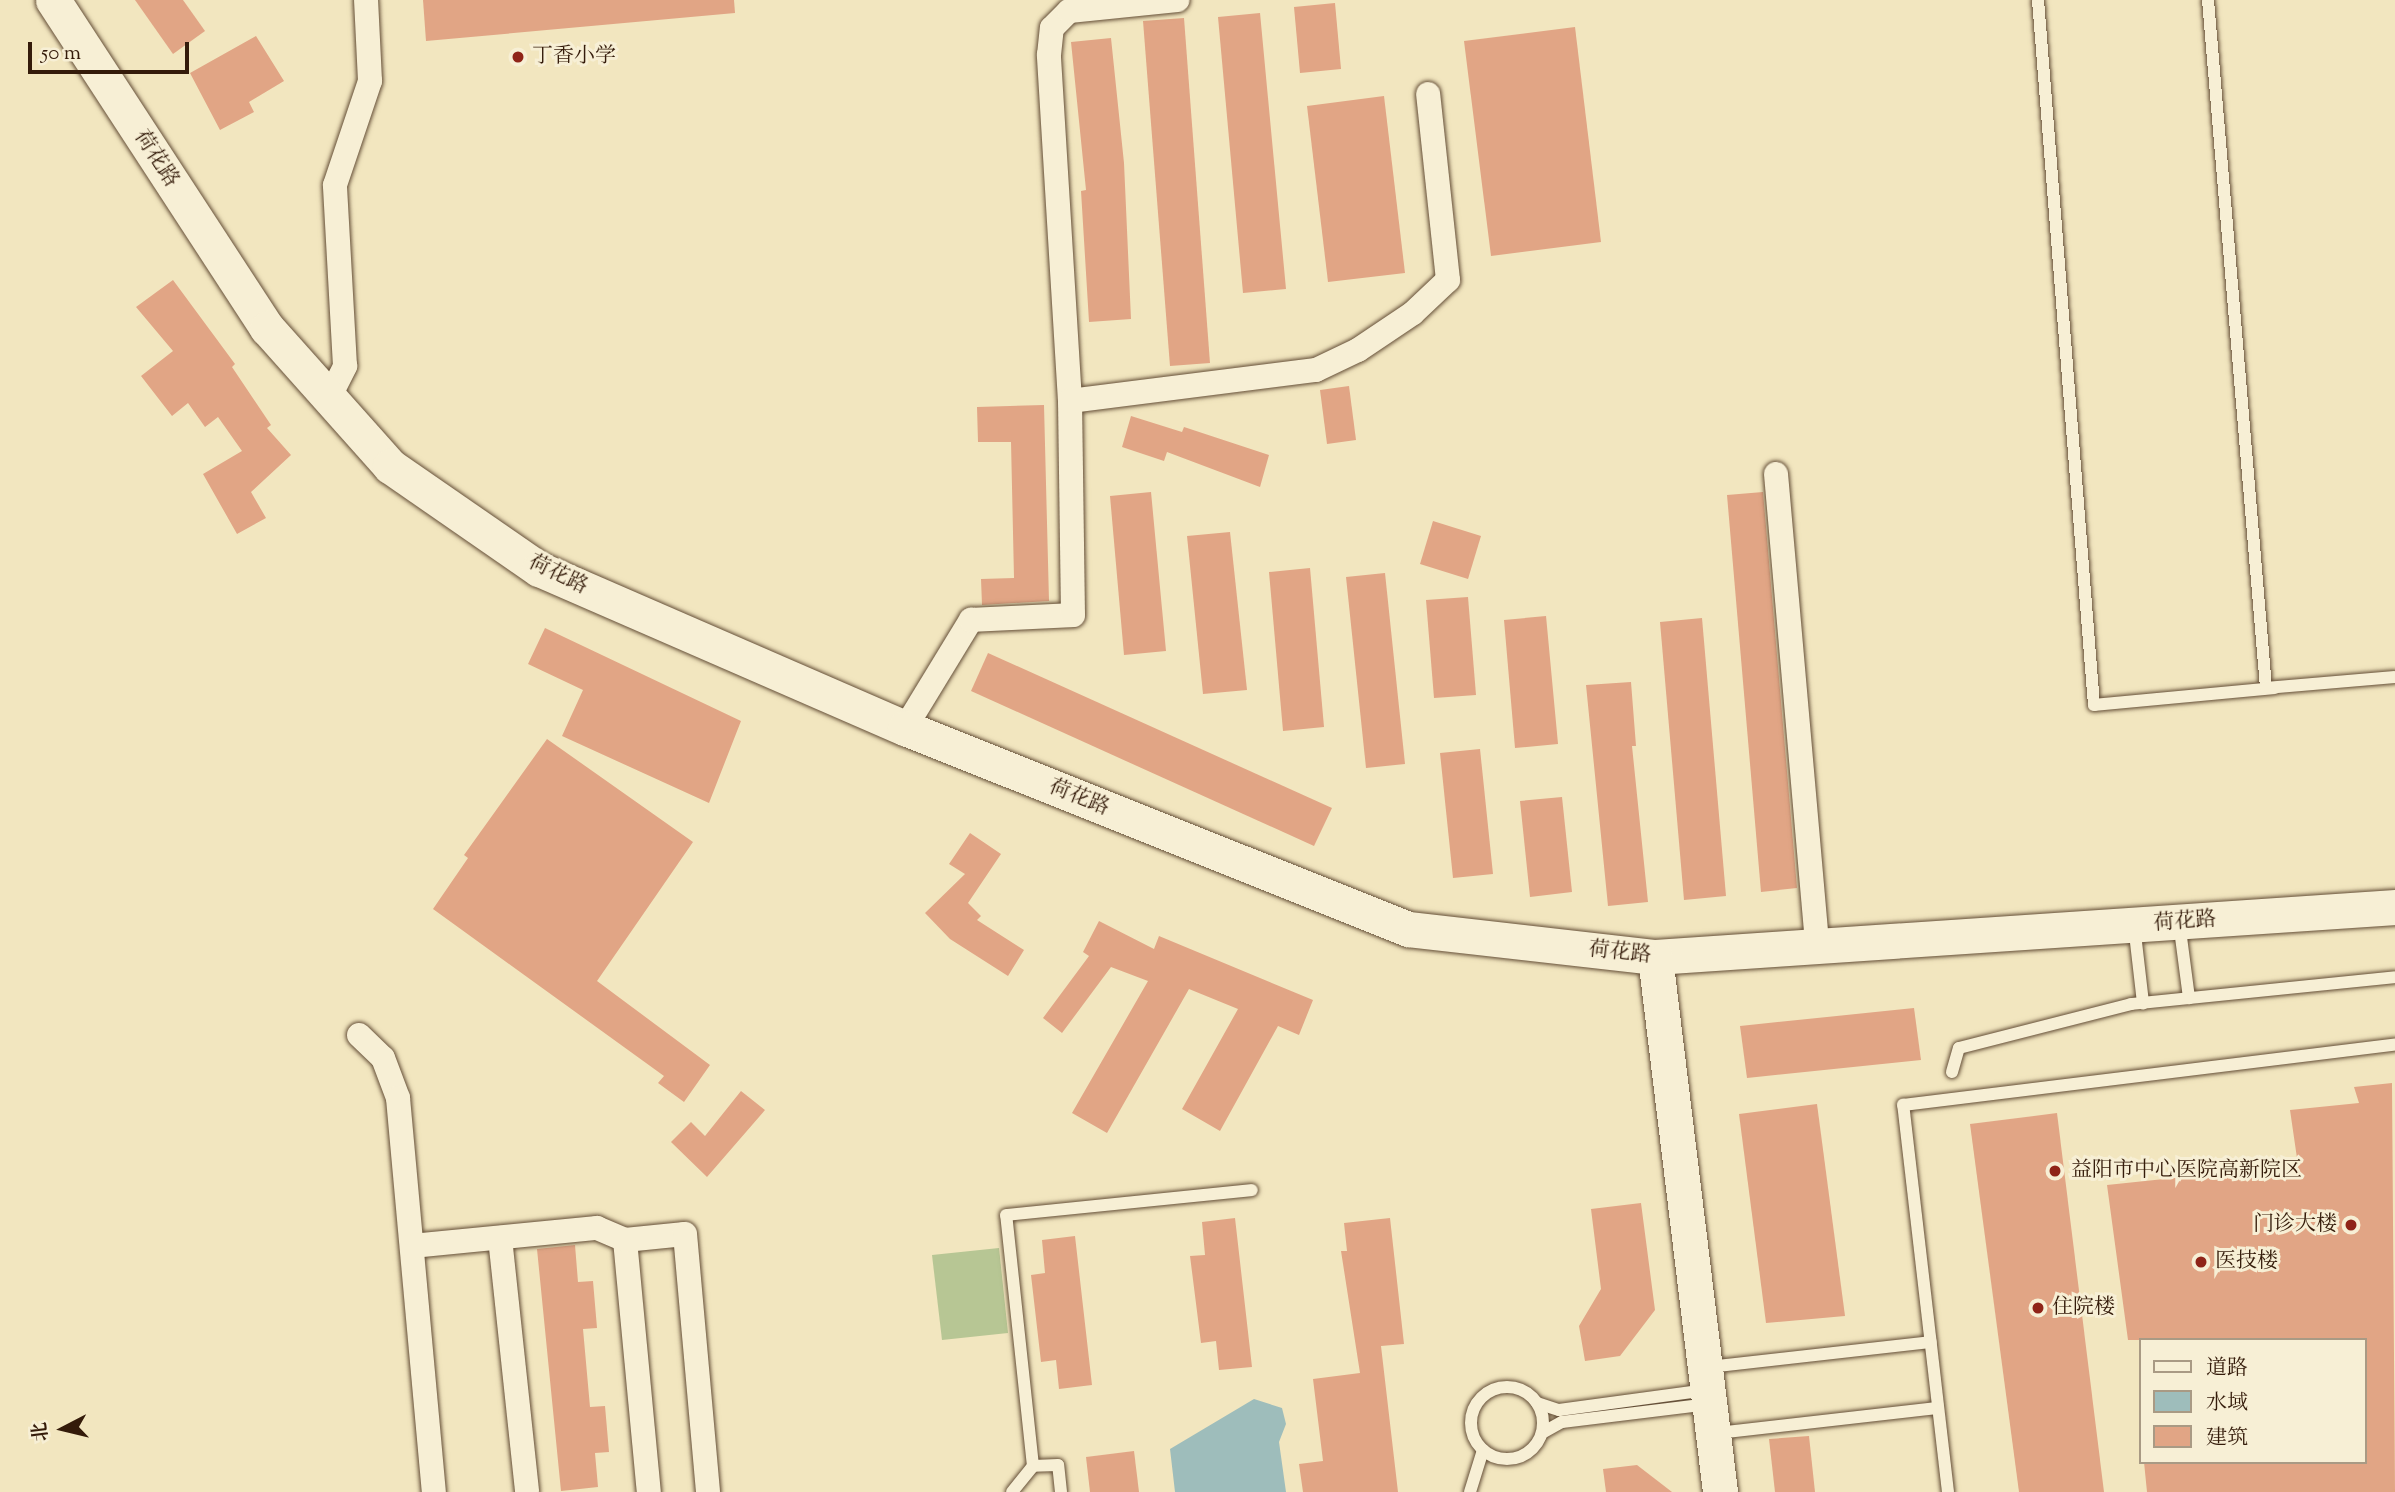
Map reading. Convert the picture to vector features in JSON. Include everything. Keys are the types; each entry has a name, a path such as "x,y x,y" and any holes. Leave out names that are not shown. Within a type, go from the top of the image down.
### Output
{"street":[{"name":"荷花路","path":"53,0 267,328 390,466 539,569 905,728 1408,929 1655,957 2395,907"},
{"path":"329,398 345,366 335,185 370,81 366,0"},
{"path":"905,728 971,620 1073,615 1070,401 1049,55 1052,28 1069,10 1177,0"},
{"path":"1070,401 1316,370 1358,350 1413,313 1448,280 1428,94"},
{"path":"1776,474 1817,946"},
{"path":"1655,957 1720,1492"},
{"path":"359,1035 383,1058 398,1098 434,1492"},
{"path":"412,1246 597,1228 625,1240 685,1234 708,1492"},
{"path":"500,1237 527,1492"},
{"path":"625,1240 649,1492"}],"lane":[{"path":"2038,0 2094,705 2395,677"},
{"path":"2208,0 2235,277 2266,688 2274,688"},
{"path":"2179,922 2189,998"},
{"path":"2134,925 2143,1003"},
{"path":"1952,1072 1959,1048 2143,1003 2395,977"},
{"path":"1948,1492 1903,1105 2395,1045"},
{"path":"1012,1492 1033,1466 1006,1215 1252,1190"},
{"path":"1483,1450 1502,1458 1522,1456 1542,1433 1562,1422 1708,1399 1931,1342"},
{"path":"1470,1492 1483,1450 1471,1422 1484,1395 1513,1387 1538,1403 1559,1410 1708,1399 1938,1408"},
{"path":"1538,1403 1542,1433"},
{"path":"1033,1466 1058,1465 1061,1492"}],"green space":[{"path":"999,1248 1008,1333 942,1340 932,1255"}],"water":[{"path":"1254,1399 1282,1408 1286,1424 1279,1442 1286,1492 1175,1492 1170,1449"}],"building":[{"path":"135,0 183,0 205,31 173,54"},
{"path":"423,0 734,0 735,13 426,41"},
{"path":"1335,3 1341,69 1300,73 1294,7"},
{"path":"1260,13 1286,289 1243,293 1218,17"},
{"path":"1184,18 1210,363 1170,366 1143,21"},
{"path":"1575,27 1601,242 1491,256 1464,41"},
{"path":"256,36 284,81 249,102 254,112 220,130 190,73"},
{"path":"1111,38 1124,163 1131,319 1089,322 1081,191 1086,190 1071,42"},
{"path":"1384,96 1405,273 1328,282 1307,106"},
{"path":"173,280 235,364 232,367 271,425 267,428 291,455 251,492 266,518 237,534 203,474 242,451 218,417 205,427 188,403 172,416 141,376 173,351 136,307"},
{"path":"1349,386 1356,440 1327,444 1320,390"},
{"path":"1044,405 1049,601 982,605 981,579 1014,578 1011,442 978,442 977,407"},
{"path":"1131,416 1182,432 1184,427 1269,455 1260,487 1167,452 1164,461 1122,447"},
{"path":"1151,492 1166,651 1124,655 1110,496"},
{"path":"1763,492 1797,888 1761,892 1727,495"},
{"path":"1433,521 1481,536 1468,579 1420,564"},
{"path":"1230,532 1247,690 1203,694 1187,536"},
{"path":"1310,568 1324,727 1283,731 1269,572"},
{"path":"1385,573 1405,764 1366,768 1346,577"},
{"path":"1468,597 1476,695 1434,698 1426,600"},
{"path":"1546,616 1558,744 1515,748 1504,620"},
{"path":"1702,618 1726,896 1684,900 1660,622"},
{"path":"545,628 741,721 709,803 562,736 583,690 528,664"},
{"path":"988,653 1332,808 1314,846 971,691"},
{"path":"1631,682 1636,746 1632,746 1648,902 1608,906 1586,685"},
{"path":"547,739 693,842 597,981 710,1065 684,1102 658,1083 664,1076 433,909 468,858 464,855"},
{"path":"1480,749 1493,874 1453,878 1440,753"},
{"path":"1562,797 1572,892 1530,897 1520,801"},
{"path":"970,833 1001,854 968,903 981,916 977,920 1024,950 1008,976 950,939 925,913 965,874 949,864"},
{"path":"1099,921 1154,949 1159,936 1313,1000 1299,1035 1278,1026 1220,1131 1182,1109 1238,1009 1189,989 1107,1133 1072,1113 1148,981 1111,967 1062,1033 1043,1018 1089,956 1083,952"},
{"path":"1914,1008 1921,1060 1747,1078 1740,1026"},
{"path":"2392,1083 2395,1492 2147,1492 2144,1464 2367,1464 2367,1338 2128,1340 2107,1185 2298,1165 2290,1110 2359,1103 2354,1087"},
{"path":"741,1091 765,1110 707,1177 671,1142 691,1122 705,1136"},
{"path":"1817,1104 1845,1316 1766,1323 1739,1114"},
{"name":"住院楼","path":"2057,1113 2104,1492 2019,1492 1970,1124"},
{"path":"1641,1203 1655,1310 1620,1356 1585,1361 1579,1326 1601,1289 1591,1209"},
{"path":"1235,1218 1252,1367 1219,1370 1216,1341 1201,1343 1190,1256 1205,1255 1202,1222"},
{"path":"1390,1218 1404,1344 1381,1346 1398,1492 1303,1492 1299,1464 1323,1461 1313,1379 1360,1373 1341,1251 1347,1251 1344,1223"},
{"path":"1075,1236 1092,1385 1059,1389 1056,1360 1041,1362 1031,1275 1045,1273 1042,1240"},
{"path":"575,1245 578,1282 593,1281 597,1328 583,1329 590,1407 605,1406 609,1452 595,1453 598,1487 561,1491 537,1249"},
{"path":"1809,1436 1815,1492 1775,1492 1769,1439"},
{"path":"1134,1451 1139,1492 1090,1492 1086,1457"},
{"path":"1637,1465 1672,1492 1606,1492 1603,1469"}],"place":[{"name":"丁香小学","path":"518,57"},
{"name":"益阳市中心医院高新院区","path":"2055,1171"},
{"name":"门诊大楼","path":"2351,1225"},
{"name":"医技楼","path":"2201,1262"},
{"name":"住院楼","path":"2038,1308"}]}
